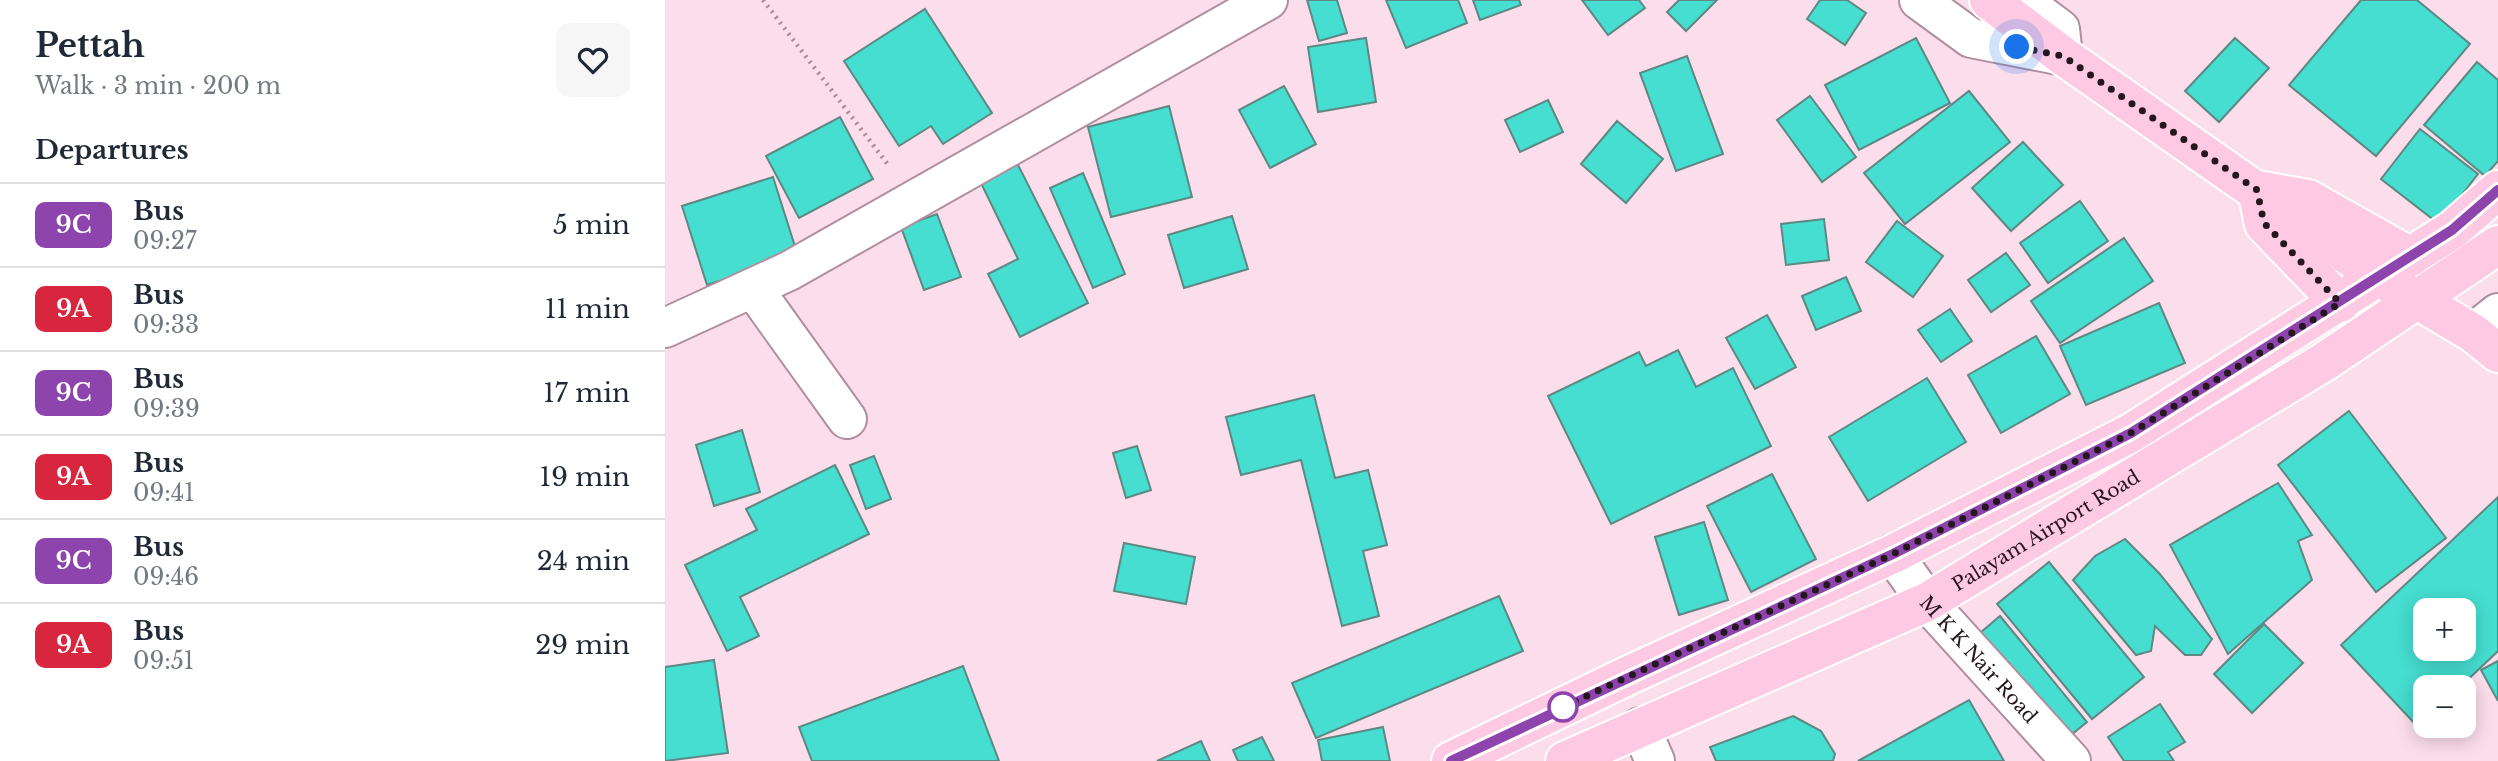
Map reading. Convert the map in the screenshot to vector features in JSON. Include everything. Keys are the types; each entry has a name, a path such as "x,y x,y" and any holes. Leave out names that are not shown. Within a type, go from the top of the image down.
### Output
{"main road":[{"path":"2010,7 2063,56 2379,277 2490,333"},
{"path":"2257,190 2308,199 2411,257"},
{"path":"2257,190 2264,223 2340,303"},
{"name":"Palayam Airport Road","path":"1451,761 1893,554 2131,433 2452,230 2498,190"},
{"name":"Palayam Airport Road","path":"1565,761 1927,602 2324,362 2498,245"}],"street":[{"path":"665,328 789,271 1268,0"},
{"path":"1919,0 1971,38 2063,56"},
{"path":"753,288 848,419"},
{"name":"M K K Nair Road","path":"1893,554 1927,602 2071,761"},
{"path":"1640,727 1655,761"}],"path":[{"path":"763,0 914,198"}],"building":[{"path":"1307,0 1337,0 1347,33 1319,41"},
{"path":"1386,0 1458,0 1467,23 1406,48"},
{"path":"1473,0 1519,0 1521,5 1480,20"},
{"path":"1582,0 1639,0 1645,8 1608,35"},
{"path":"1679,0 1717,0 1686,31 1667,12"},
{"path":"1820,0 1847,0 1866,13 1845,45 1807,19"},
{"path":"2361,0 2417,0 2470,44 2376,156 2289,85"},
{"path":"925,9 992,113 943,144 931,126 899,146 844,61"},
{"path":"1366,38 1376,102 1318,112 1308,47"},
{"path":"1916,38 1950,103 1859,150 1825,85"},
{"path":"2235,38 2269,68 2219,122 2185,91"},
{"path":"1687,56 1723,154 1676,171 1640,73"},
{"path":"2477,62 2498,80 2498,161 2485,176 2424,125"},
{"path":"1284,86 1316,144 1270,168 1239,110"},
{"path":"1969,91 2010,142 1905,224 1864,173"},
{"path":"1810,96 1856,157 1822,182 1777,120"},
{"path":"1548,100 1563,132 1520,152 1505,120"},
{"path":"1169,106 1192,197 1111,217 1088,127"},
{"path":"840,117 873,179 799,218 766,156"},
{"path":"1617,121 1663,159 1626,203 1581,164"},
{"path":"2420,129 2478,174 2439,224 2381,179"},
{"path":"2023,142 2063,185 2011,231 1972,188"},
{"path":"1015,159 1088,303 1020,337 988,274 1018,259 978,177"},
{"path":"1083,173 1125,274 1093,288 1050,188"},
{"path":"773,177 798,256 707,285 682,206"},
{"path":"2080,201 2108,241 2048,283 2020,243"},
{"path":"937,214 961,277 924,290 901,227"},
{"path":"1232,216 1248,269 1184,288 1168,235"},
{"path":"1824,219 1829,260 1786,265 1781,224"},
{"path":"1897,221 1943,256 1913,297 1866,262"},
{"path":"2124,238 2153,281 2060,343 2031,301"},
{"path":"2006,253 2030,285 1991,312 1968,280"},
{"path":"1846,277 1861,311 1816,330 1802,296"},
{"path":"2159,303 2185,363 2086,405 2060,346"},
{"path":"1950,309 1972,341 1941,362 1918,330"},
{"path":"1767,315 1796,367 1755,389 1726,338"},
{"path":"2036,336 2070,394 2001,433 1968,375"},
{"path":"1678,350 1696,387 1733,368 1771,446 1611,524 1548,396 1639,352 1646,366"},
{"path":"1927,378 1966,442 1868,501 1829,437"},
{"path":"1314,395 1335,478 1368,470 1387,545 1363,551 1379,616 1342,626 1301,460 1241,475 1226,417"},
{"path":"2349,411 2446,538 2376,592 2278,465"},
{"path":"742,430 760,492 714,506 696,445"},
{"path":"1137,446 1151,490 1126,498 1113,453"},
{"path":"874,456 891,499 866,509 850,465"},
{"path":"835,465 869,534 740,597 759,636 727,651 685,565 757,530 746,509"},
{"path":"1772,474 1816,559 1751,592 1707,506"},
{"path":"2278,483 2312,535 2298,541 2312,580 2228,654 2170,545"},
{"path":"2498,497 2498,651 2473,675 2413,675 2413,722 2341,645"},
{"path":"1704,522 1728,600 1679,615 1655,537"},
{"path":"2125,539 2159,573 2212,639 2201,655 2185,655 2155,626 2151,651 2136,655 2073,580 2095,556"},
{"path":"1124,543 1195,557 1186,604 1114,591"},
{"path":"2049,562 2144,677 2092,719 1997,604"},
{"path":"1499,596 1523,651 1316,738 1292,683"},
{"path":"2000,616 2087,722 2061,743 1974,638"},
{"path":"2264,624 2303,663 2252,713 2214,674"},
{"path":"714,660 728,753 665,761 665,667"},
{"path":"2498,661 2498,701 2481,670"},
{"path":"963,666 999,761 812,761 799,727"},
{"path":"1969,700 2004,761 1858,761"},
{"path":"2160,704 2185,742 2168,752 2174,761 2124,761 2108,737"},
{"path":"1793,716 1821,731 1835,754 1833,761 1716,761 1710,747"},
{"path":"1383,727 1390,761 1322,761 1318,740"},
{"path":"1262,737 1274,761 1238,761 1233,750"},
{"path":"1201,741 1210,761 1157,761"}],"bus line":[{"name":"9C","path":"1451,761 1627,676 1893,554 2131,433 2452,230 2498,190"}],"route":[{"path":"1563,707 1552,712 1893,554 2131,433 2340,303 2264,223 2257,190 2063,56 2017,47"}]}
